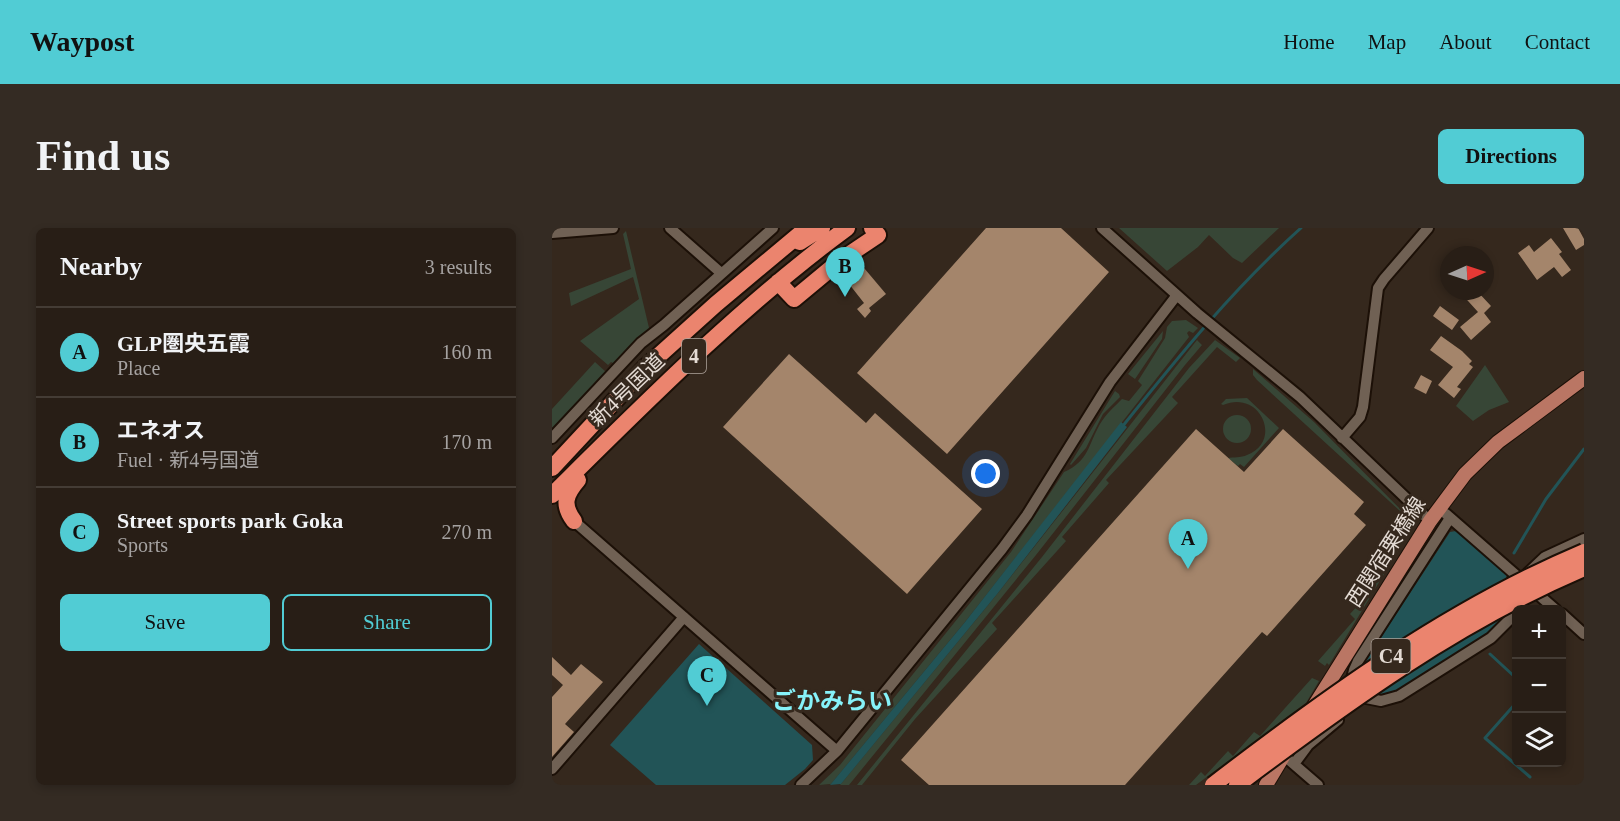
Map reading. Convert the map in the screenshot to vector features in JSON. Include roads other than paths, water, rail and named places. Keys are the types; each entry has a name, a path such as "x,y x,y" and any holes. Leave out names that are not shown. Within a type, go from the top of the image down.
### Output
{"highway":[{"name":"新4号国道","path":"552,468 645,368 807,228"},
{"path":"763,265 822,228"},
{"name":"新4号国道","path":"552,495 669,380 778,282 847,228"},
{"path":"778,282 794,299 842,260 878,235 873,228"},
{"path":"574,521 567,512 566,497 570,489 624,424"},
{"path":"552,457 566,442 587,429"},
{"path":"553,516 574,521"},
{"name":"C4","path":"1213,785 1319,705 1404,647 1479,603 1584,552"},
{"name":"C4","path":"1237,785 1327,717 1412,660 1486,616 1584,568"}],"main road":[{"name":"西関宿栗橋線","path":"1266,785 1289,760 1430,521 1465,474 1481,457 1584,378"}],"street":[{"path":"552,233 613,228"},
{"path":"670,228 721,273"},
{"path":"552,438 641,343 773,228"},
{"path":"1102,228 1177,296 1300,398 1430,521"},
{"path":"1342,438 1360,417 1363,407 1378,288 1428,228"},
{"path":"801,785 837,751 1002,549 1027,514 1110,382 1177,296"},
{"path":"1439,508 1551,605"},
{"path":"1318,785 1289,760 1343,715 1351,695 1352,678 1358,662 1450,518"},
{"path":"574,521 837,751"},
{"path":"1522,579 1545,557 1584,539"},
{"path":"1522,605 1534,590"},
{"path":"552,769 684,617"},
{"path":"1351,695 1381,701 1399,696 1491,638 1512,617"},
{"path":"1566,618 1584,634"}],"water":[{"path":"1121,422 1127,427 998,593 841,784 830,785 965,622"},
{"path":"1456,531 1507,575 1505,580 1521,587 1515,605 1512,605 1512,614 1479,642 1392,694 1382,696 1359,693 1359,672 1450,532"},
{"path":"699,644 812,745 813,760 785,785 656,785 610,745"}],"waterway":[{"path":"1122,427 1230,299 1301,228"},
{"path":"1514,553 1546,499 1584,449"},
{"path":"1490,654 1512,674"},
{"path":"1512,708 1485,738 1530,777"}],"place":[{"name":"エネオス","path":"845,297"},
{"name":"GLP圏央五霞","path":"1188,569"},
{"name":"Street sports park Goka","path":"707,706"}],"district":[{"name":"ごかみらい","path":"832,701"}]}
